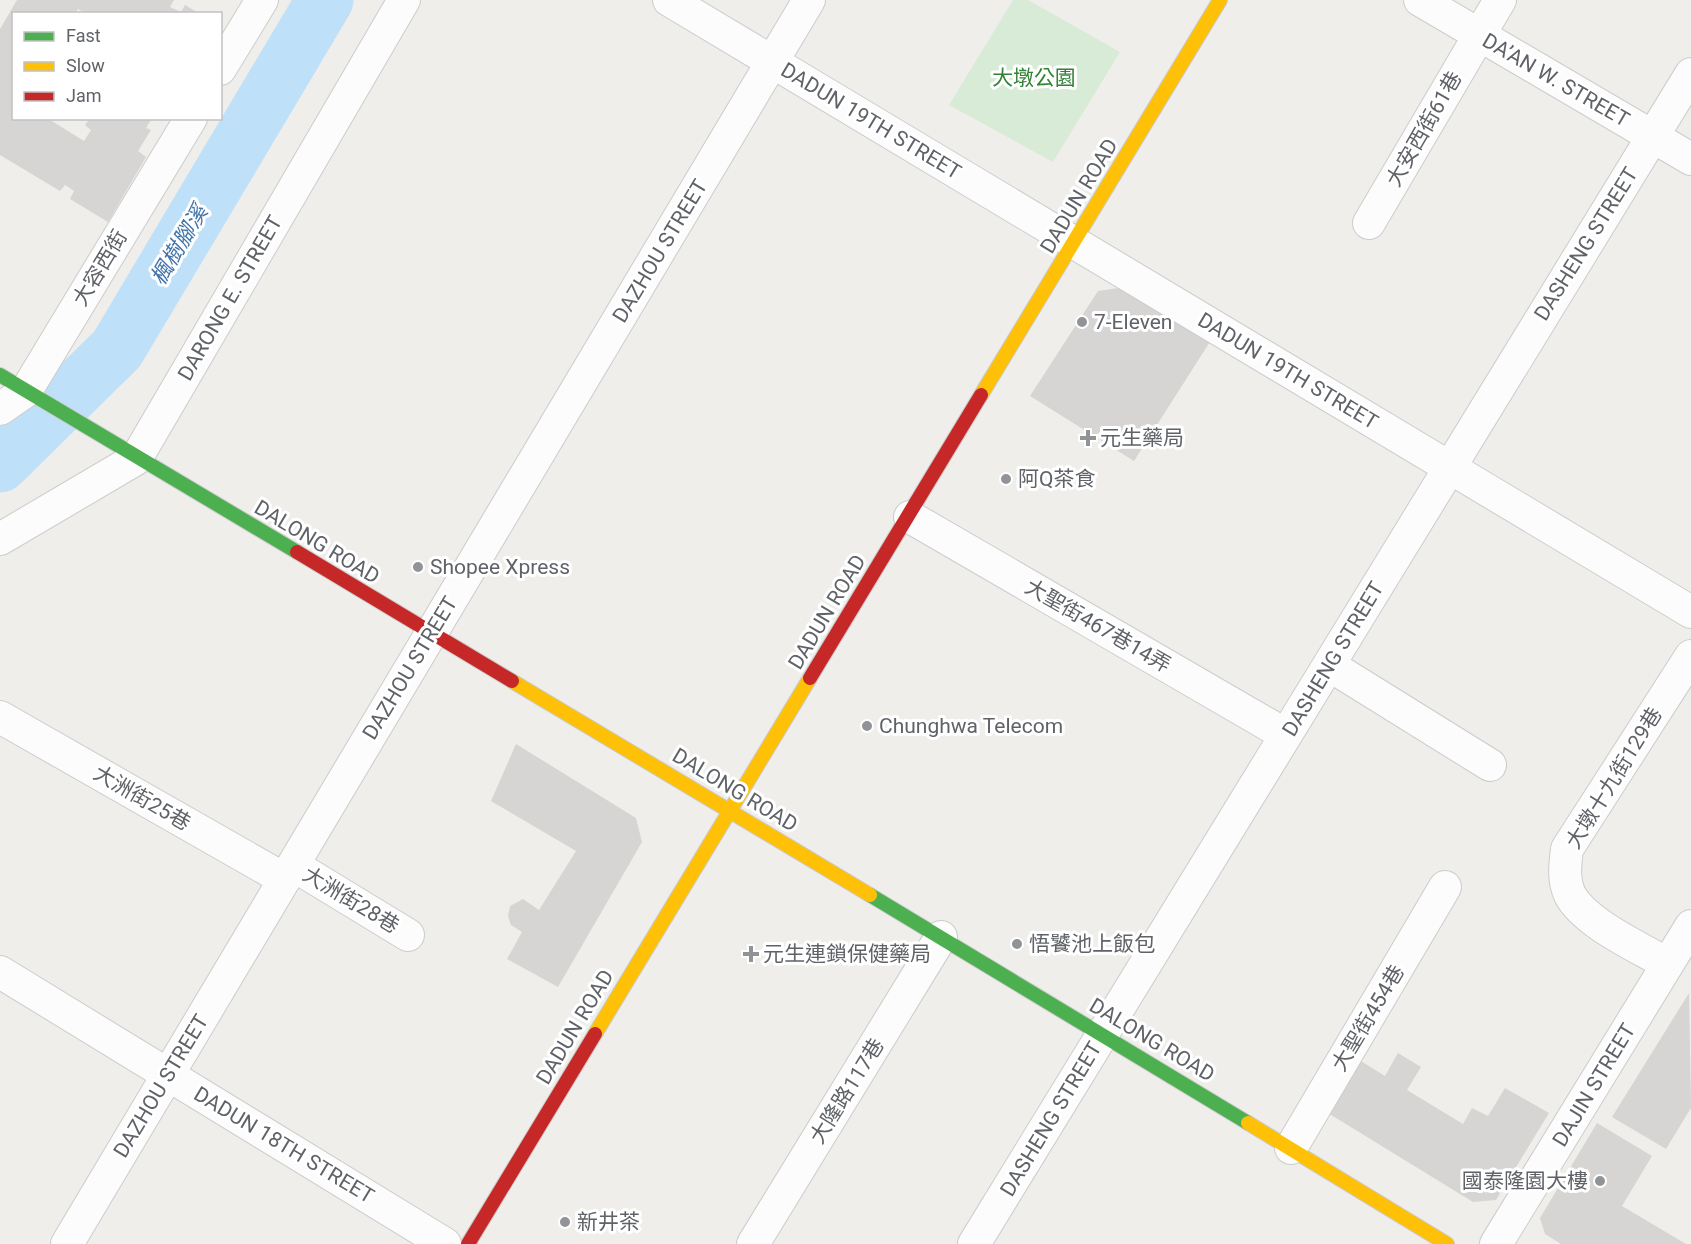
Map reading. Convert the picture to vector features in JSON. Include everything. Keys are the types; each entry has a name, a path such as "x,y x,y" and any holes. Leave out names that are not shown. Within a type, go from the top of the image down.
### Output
{"street":[{"path":"222,66 262,0"},
{"name":"DARONG E. STREET","path":"0,539 136,459 404,0"},
{"name":"DADUN 19TH STREET","path":"669,0 1691,612"},
{"name":"DAZHOU STREET","path":"67,1244 809,0"},
{"name":"DADUN ROAD","path":"468,1244 1221,0"},
{"name":"DA’AN W. STREET","path":"1420,0 1691,159"},
{"name":"大安西街61巷","path":"1369,223 1500,0"},
{"name":"DASHENG STREET","path":"974,1244 1691,74"},
{"name":"大容西街","path":"0,409 13,383 190,120"},
{"name":"DALONG ROAD","path":"13,383 136,459 1103,1034 1447,1244"},
{"name":"大聖街467巷14弄","path":"910,517 1286,735"},
{"name":"大墩十九街129巷","path":"1668,964 1587,916 1570,895 1564,873 1567,849 1691,656"},
{"path":"1329,665 1490,765"},
{"name":"大洲街25巷","path":"0,717 289,872"},
{"name":"大洲街28巷","path":"289,872 408,935"},
{"name":"大聖街454巷","path":"1291,1148 1445,887"},
{"name":"DAJIN STREET","path":"1497,1244 1691,926"},
{"name":"大隆路117巷","path":"753,1244 941,937"},
{"name":"DADUN 18TH STREET","path":"0,972 445,1244"}],"green space":[{"name":"大墩公園","path":"1013,0 1028,0 1120,52 1053,162 949,105"}],"building":[{"path":"17,0 174,0 170,7 181,12 83,12 78,9 76,12 12,12 12,120 50,120 84,141 91,130 85,125 89,120 151,120 146,128 151,130 138,151 146,157 108,222 70,199 74,191 65,185 60,191 0,155 0,29"},
{"path":"185,5 197,12 181,12"},
{"path":"1125,287 1213,337 1134,461 1030,396 1098,291"},
{"path":"516,744 636,818 642,842 558,987 507,959 522,932 511,925 508,916 510,906 523,899 539,910 576,851 491,801"},
{"path":"1689,993 1691,1108 1666,1149 1612,1117"},
{"path":"1398,1053 1421,1067 1407,1090 1463,1124 1472,1108 1488,1116 1505,1088 1549,1113 1496,1200 1473,1202 1323,1110 1356,1058 1385,1076"},
{"name":"國泰隆園大樓","path":"1597,1123 1652,1156 1622,1206 1686,1244 1561,1244 1545,1234 1540,1218"}],"waterway":[{"name":"楓樹腳溪","path":"0,464 117,349 325,0"}],"traffic: fast":[{"path":"0,375 297,552"},
{"path":"870,895 1248,1123"}],"traffic: slow":[{"path":"981,395 1220,0"},
{"path":"595,1034 810,678"},
{"path":"512,681 870,895"},
{"path":"1248,1123 1447,1244"}],"traffic: jam":[{"path":"810,678 981,395"},
{"path":"297,552 512,681"},
{"path":"468,1244 595,1034"}],"place":[{"name":"7-Eleven","path":"1082,322"},
{"name":"元生藥局","path":"1088,438"},
{"name":"阿Q茶食","path":"1006,479"},
{"name":"Shopee Xpress","path":"418,567"},
{"name":"Chunghwa Telecom","path":"867,726"},
{"name":"悟饕池上飯包","path":"1017,944"},
{"name":"元生連鎖保健藥局","path":"751,954"},
{"name":"國泰隆園大樓","path":"1600,1181"},
{"name":"新井茶","path":"565,1222"}]}
